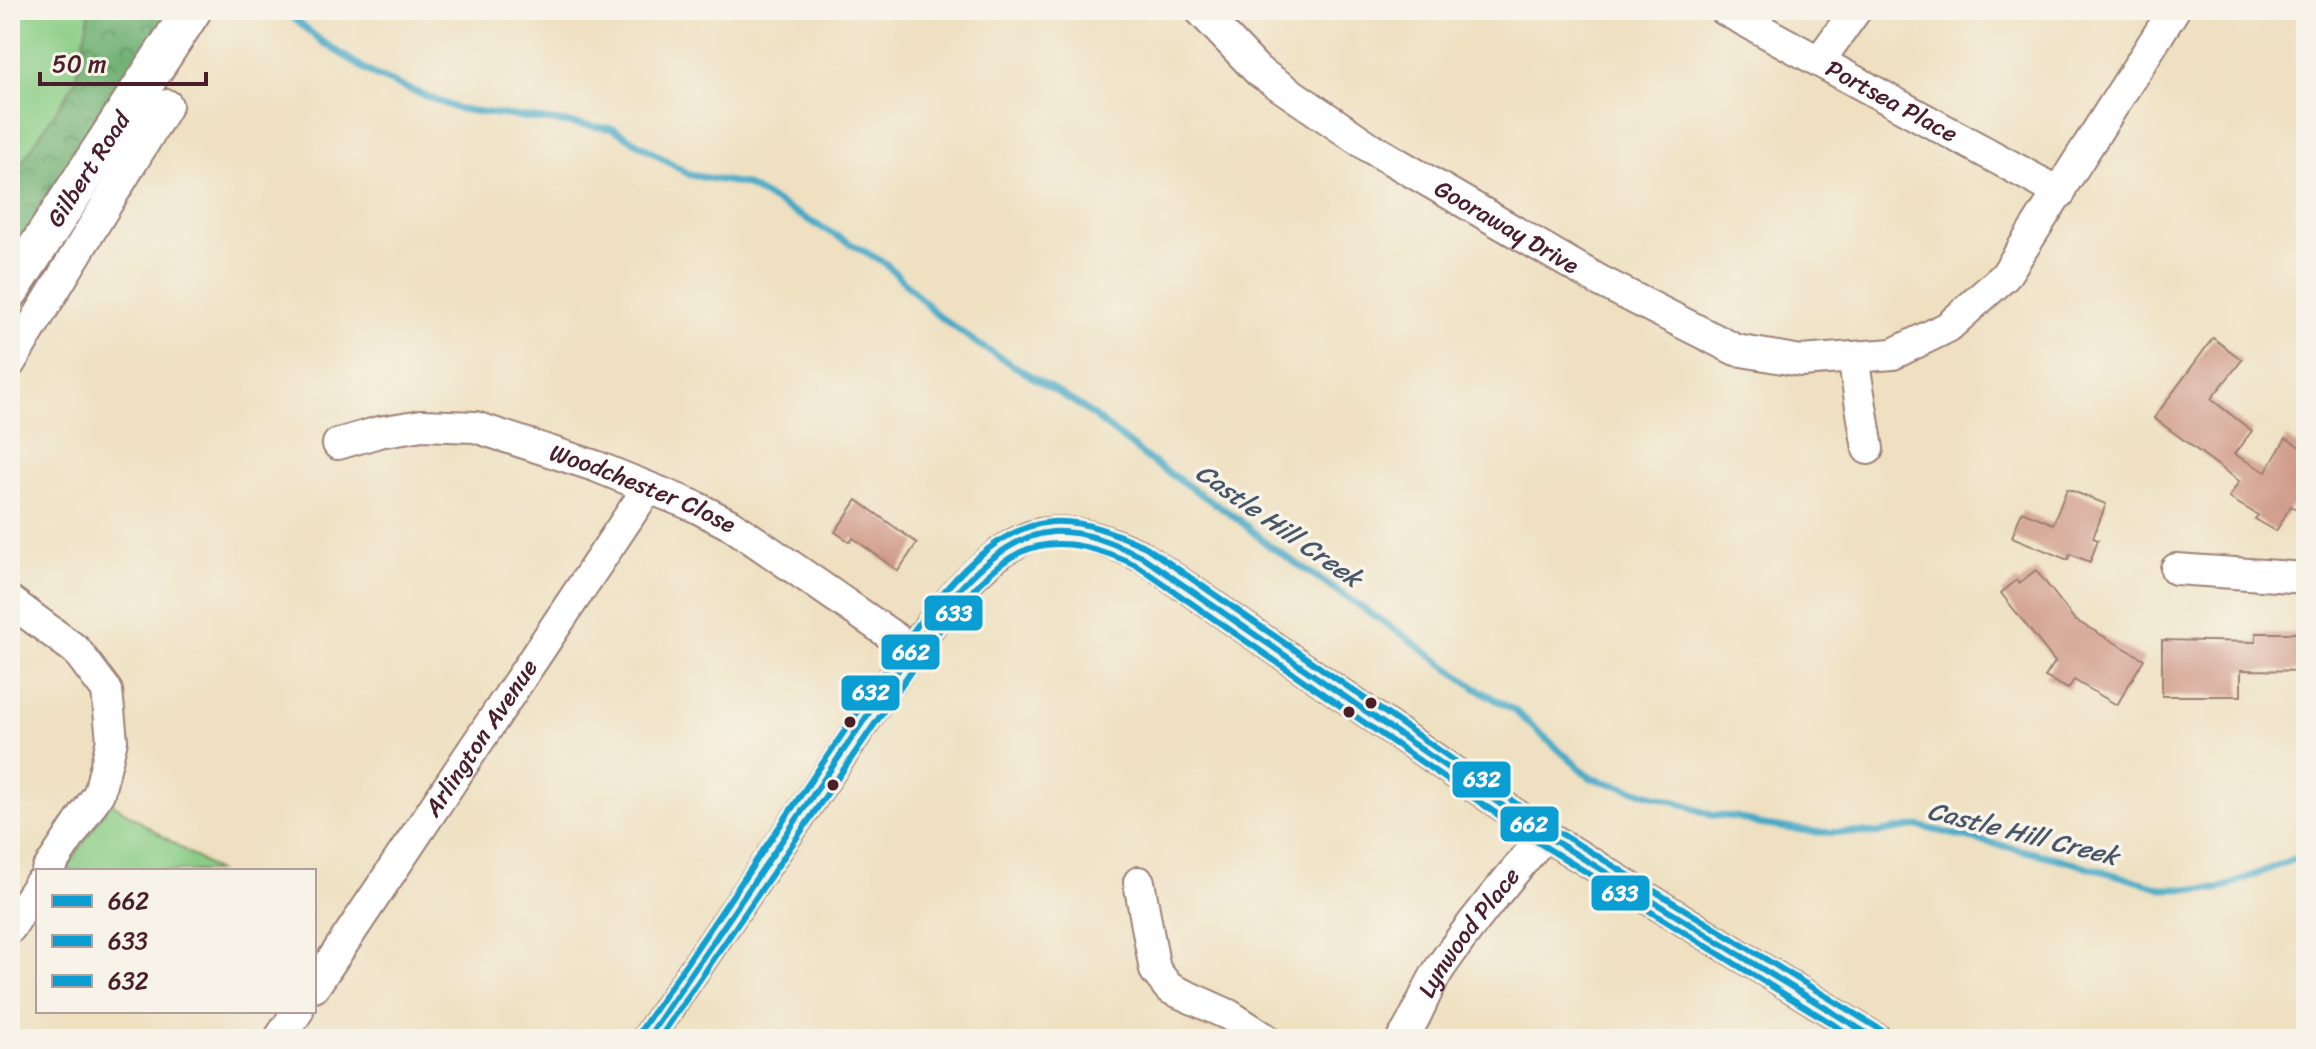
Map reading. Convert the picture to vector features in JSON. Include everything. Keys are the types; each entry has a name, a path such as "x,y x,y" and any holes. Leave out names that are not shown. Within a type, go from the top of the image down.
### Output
{"main road":[{"name":"Gilbert Road","path":"10,290 192,10"}],"street":[{"name":"Gooraway Drive","path":"1200,10 1258,71 1371,148 1600,281 1736,350 1801,361 1893,354 1948,327 2005,276 2174,10"},
{"name":"Portsea Place","path":"1725,10 2060,193"},
{"path":"1820,60 1856,10"},
{"name":"Gilbert Road","path":"10,363 167,105"},
{"path":"1853,357 1868,449"},
{"name":"Woodchester Close","path":"338,444 379,432 422,425 475,427 531,443 694,506 733,526 914,651"},
{"name":"Arlington Avenue","path":"316,984 648,488"},
{"path":"647,1039 967,579 996,554 1027,537 1060,533 1103,539 1141,556 1545,835 1876,1039"},
{"path":"2176,569 2306,578"},
{"path":"10,601 76,650 107,691 112,740 99,793 48,869"},
{"name":"Lynwood Place","path":"1402,1039 1414,1022 1438,971 1482,909 1545,835"},
{"path":"1139,882 1155,970 1169,988 1229,1015 1266,1039"},
{"path":"10,928 36,888"},
{"path":"279,1039 297,1013"}],"green space":[{"path":"10,10 170,10 10,259"},
{"path":"10,10 90,10 75,82 10,180"},
{"path":"110,802 214,869 66,869"}],"building":[{"path":"2213,338 2242,360 2211,399 2252,431 2234,454 2266,472 2286,438 2306,451 2306,515 2291,506 2276,531 2255,519 2258,515 2229,498 2239,481 2154,418"},
{"path":"2067,489 2106,504 2093,538 2098,540 2090,562 2070,554 2068,560 2012,537 2022,511 2053,524"},
{"path":"857,500 917,543 898,571 853,538 850,542 835,532"},
{"path":"2036,570 2075,620 2144,659 2117,705 2074,680 2068,689 2045,677 2055,662 2001,593"},
{"path":"2256,633 2306,633 2306,671 2241,670 2241,696 2162,696 2162,640 2256,642"}],"waterway":[{"name":"Castle Hill Creek","path":"283,10 321,41 376,76 458,109 614,129 690,175 744,184 885,263 936,314 978,344 1082,407 1151,461 1238,519 1267,544 1409,639 1477,689 1515,711 1591,778 1677,802 1711,815 1737,817 1758,824 1816,832 1876,833 1918,826 2060,859 2165,889 2219,889 2306,854"}],"transit line":[{"name":"632","path":"639,1033 927,613 983,553 1004,538 1028,527 1052,522 1077,523 1100,529 1146,547 1550,827 1881,1030"},
{"name":"662","path":"647,1039 933,621 987,563 1029,537 1052,532 1098,538 1141,556 1545,835 1876,1039"},
{"name":"633","path":"659,1039 935,636 958,608 999,565 1020,552 1044,545 1070,544 1100,551 1136,565 1539,843 1857,1039"}]}
